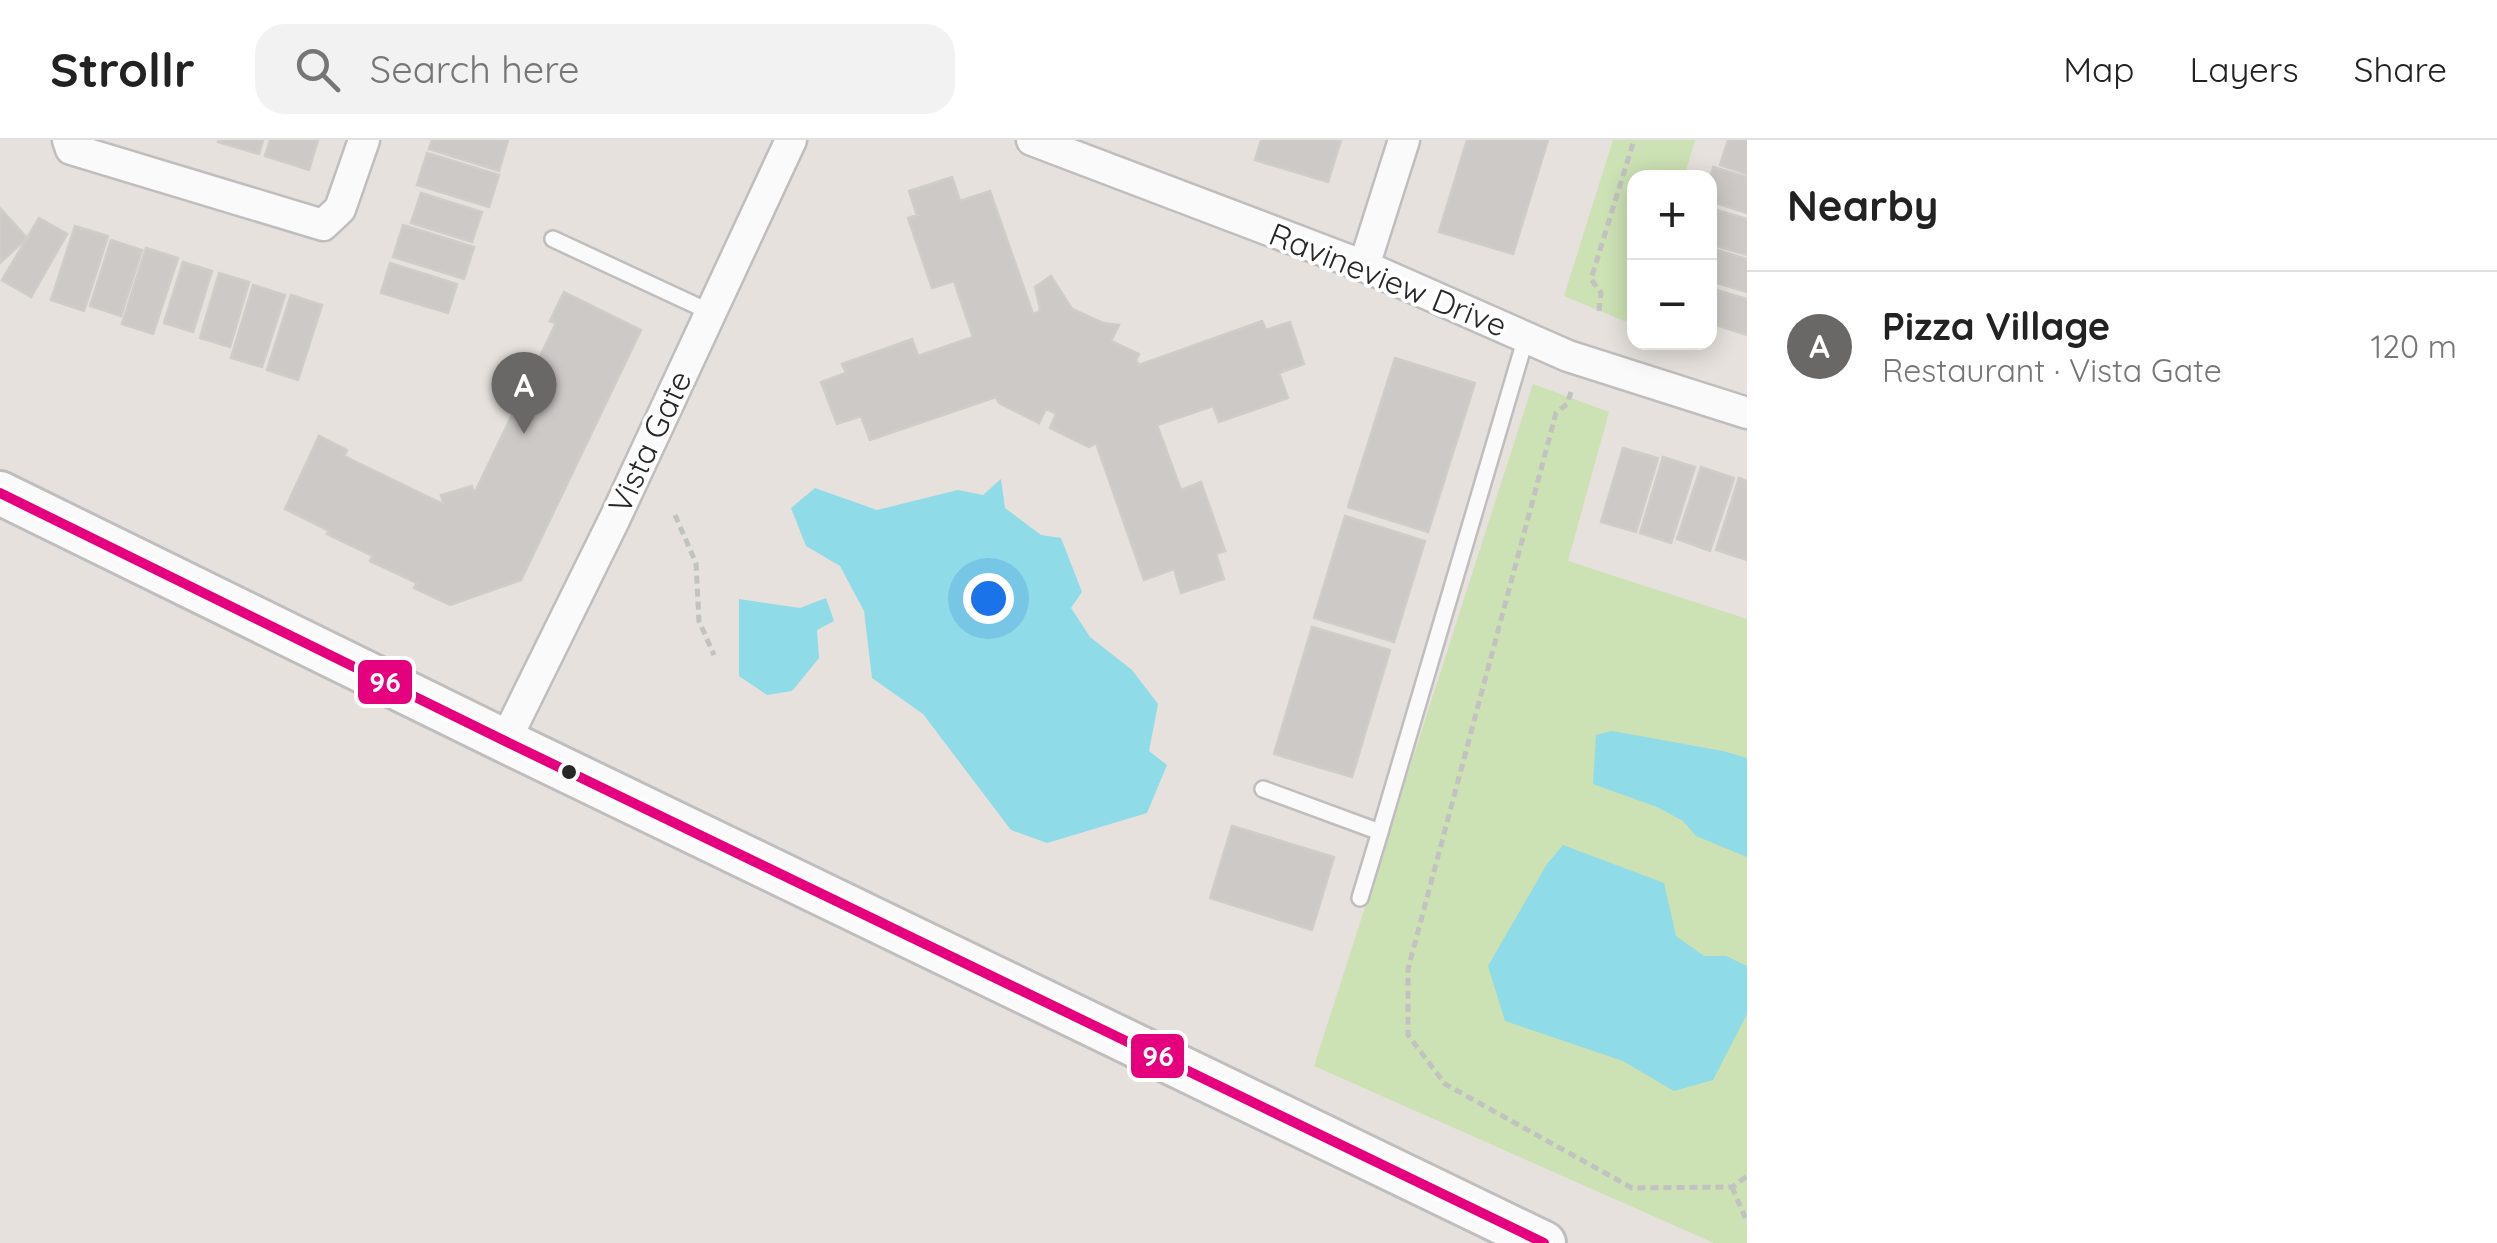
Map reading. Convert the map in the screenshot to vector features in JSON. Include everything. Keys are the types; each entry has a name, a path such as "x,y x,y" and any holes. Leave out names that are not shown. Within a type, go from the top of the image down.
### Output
{"main road":[{"path":"0,493 1544,1243"}],"street":[{"path":"68,140 71,149 323,225 340,209 364,140"},
{"name":"Vista Gate","path":"505,741 615,518 791,140"},
{"path":"1364,266 1404,140"},
{"name":"Ravineview Drive","path":"1045,142 1364,266 1568,356 1747,413"}],"lane":[{"path":"554,239 710,312"},
{"path":"1360,898 1526,337"},
{"path":"1263,789 1380,832"}],"path":[{"path":"1599,312 1601,293 1591,279 1634,140"},
{"path":"1571,392 1567,404 1556,413 1408,970 1408,1035 1445,1084 1632,1188 1732,1187 1747,1176"},
{"path":"675,515 696,563 699,622 714,655"},
{"path":"1732,1187 1747,1222"}],"green space":[{"path":"1613,140 1695,140 1686,170 1627,170 1627,322 1564,296"},
{"path":"1533,384 1609,412 1568,561 1747,619 1747,1243 1714,1243 1314,1066"}],"water":[{"path":"1001,479 1005,508 1041,535 1061,538 1082,592 1071,608 1090,637 1132,670 1158,704 1149,751 1167,765 1147,813 1047,843 1011,830 923,714 872,678 864,611 840,566 806,546 791,508 815,488 877,510 958,490 983,495"},
{"path":"826,598 834,621 817,630 819,658 792,691 767,695 739,676 739,599 800,608"},
{"path":"1612,731 1747,758 1747,857 1696,836 1683,821 1657,807 1593,784 1596,735"},
{"path":"1563,845 1664,883 1676,936 1704,956 1726,956 1747,966 1747,1014 1713,1080 1674,1091 1623,1061 1505,1021 1488,966 1547,864"}],"building":[{"path":"219,140 263,140 259,154"},
{"path":"270,140 318,140 309,170 265,156"},
{"path":"432,140 508,140 499,171 429,149"},
{"path":"1261,140 1341,140 1328,182 1255,160"},
{"path":"1467,140 1548,140 1513,254 1439,232"},
{"path":"1728,140 1747,140 1747,174 1720,165"},
{"path":"427,153 499,175 489,207 417,185"},
{"path":"1713,167 1747,177 1747,213 1717,203 1717,170"},
{"path":"952,177 960,201 990,191 1033,314 1040,308 1035,287 1051,276 1072,309 1103,323 1119,325 1111,341 1139,354 1139,365 1262,321 1266,330 1290,322 1304,364 1279,373 1288,398 1219,422 1213,406 1157,425 1181,490 1201,482 1225,551 1216,554 1224,579 1181,593 1174,569 1144,580 1096,443 1089,447 1050,428 1056,414 1046,409 1039,423 999,403 996,397 870,440 861,416 837,424 821,382 846,373 842,364 912,339 918,356 973,337 954,281 932,288 908,218 917,215 909,191"},
{"path":"421,193 482,212 472,242 411,223"},
{"path":"0,208 27,238 0,263"},
{"path":"1717,210 1747,219 1747,255 1717,246"},
{"path":"39,218 67,234 31,297 2,280"},
{"path":"403,225 474,247 464,279 393,257"},
{"path":"75,226 108,236 84,311 51,300"},
{"path":"111,240 142,250 121,316 90,306"},
{"path":"146,248 178,258 153,334 122,324"},
{"path":"1717,250 1747,259 1747,292 1717,283"},
{"path":"183,262 212,271 193,332 164,323"},
{"path":"390,263 457,284 448,313 381,293"},
{"path":"219,273 249,282 230,347 200,338"},
{"path":"253,285 285,295 262,367 231,358"},
{"path":"1717,290 1747,299 1747,335 1717,325"},
{"path":"564,292 641,330 521,580 450,605 414,588 417,583 370,561 373,556 285,509 319,436 347,450 344,456 441,503 441,495 472,486 476,490 556,323 550,321"},
{"path":"291,295 322,305 298,380 267,370"},
{"path":"1395,358 1475,383 1428,532 1348,507"},
{"path":"1623,448 1658,458 1636,532 1601,522"},
{"path":"1663,457 1695,467 1671,543 1640,533"},
{"path":"1701,467 1734,478 1710,551 1677,539"},
{"path":"1739,478 1747,481 1747,560 1716,550"},
{"path":"1345,516 1425,541 1394,642 1314,618"},
{"path":"1312,627 1390,650 1352,777 1274,754"},
{"path":"1232,826 1334,857 1312,930 1210,898"}],"transit line":[{"name":"96","path":"0,493 1544,1243"}],"place":[{"name":"Pizza Village","path":"524,434"}]}
